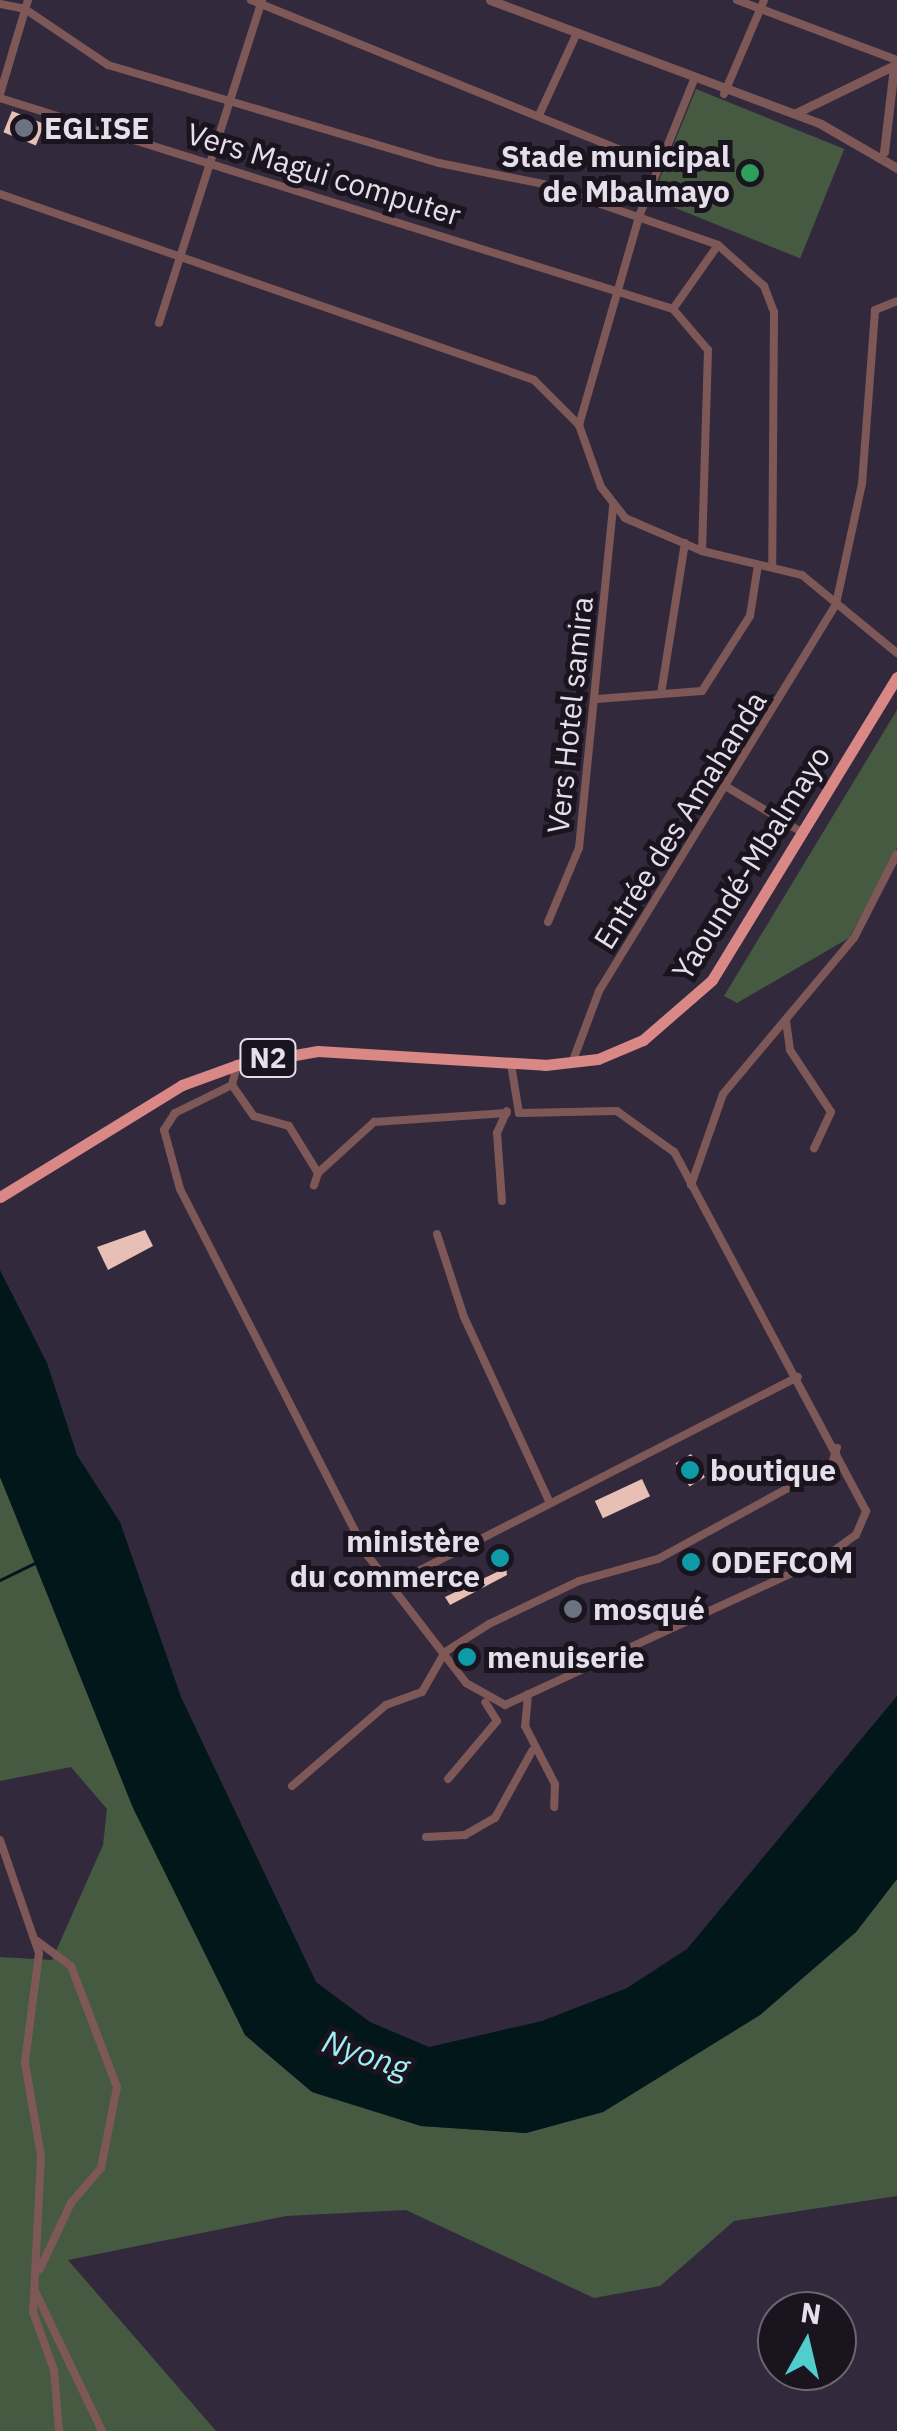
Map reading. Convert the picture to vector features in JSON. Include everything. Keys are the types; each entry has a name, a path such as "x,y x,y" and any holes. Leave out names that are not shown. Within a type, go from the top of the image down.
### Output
{"highway":[{"name":"Yaoundé-Mbalmayo","path":"0,1197 182,1085 237,1065 318,1051 511,1064 572,1063 643,1040 691,1004 803,833 897,677"}],"street":[{"path":"251,0 540,113 658,165"},
{"path":"492,0 724,94 790,113 884,152 897,168"},
{"path":"737,0 762,4 896,64"},
{"path":"160,323 189,253 262,2"},
{"path":"0,4 27,4 95,60 230,102 640,214 718,245 764,286 774,312 772,567"},
{"path":"0,96 27,4"},
{"path":"724,94 762,4"},
{"path":"540,113 576,36"},
{"path":"790,113 896,64"},
{"path":"884,152 896,64"},
{"path":"580,426 640,214 693,82"},
{"name":"Vers Magui computer","path":"0,96 674,309"},
{"path":"0,194 189,253 502,364 546,387 580,426 613,506 702,551 802,575 897,653"},
{"path":"702,551 708,350 674,309 718,245"},
{"name":"Entrée des Amahanda","path":"572,1063 598,991 727,787 836,604 862,484 876,310 897,301"},
{"name":"Vers Hotel samira","path":"548,922 579,848 597,699 613,506"},
{"path":"661,694 685,544"},
{"path":"597,699 661,694 708,684 750,616 758,564"},
{"path":"727,787 803,833"},
{"path":"691,1185 714,1111 854,938 897,854"},
{"path":"786,1021 790,1050 831,1112 814,1148"},
{"path":"502,1201 497,1133 512,1103 511,1064"},
{"path":"237,1065 232,1086 254,1116 288,1126 318,1173"},
{"path":"232,1086 176,1113 164,1130 166,1153 325,1474 391,1585 496,1721 448,1779"},
{"path":"478,1695 506,1704 528,1694 850,1542 866,1512 837,1448 662,1137 630,1115 534,1117 512,1103"},
{"path":"314,1185 318,1173 374,1122 507,1113"},
{"path":"436,1234 464,1318 550,1503"},
{"path":"391,1585 798,1377"},
{"path":"292,1786 386,1705 422,1692 445,1652 579,1581 658,1558 832,1464 837,1448"},
{"path":"528,1694 532,1751 555,1784 554,1808"},
{"path":"426,1838 465,1835 495,1818 532,1751"},
{"path":"0,1840 37,1942 25,2063 41,2156 33,2288 59,2431"},
{"path":"37,1942 71,1966 116,2087 101,2168 63,2217 33,2288 102,2431"}],"green space":[{"name":"Stade municipal de Mbalmayo","path":"696,89 844,149 800,258 652,198"},
{"path":"897,710 897,848 849,938 737,1003 724,996"},
{"path":"0,1477 245,2035 312,2092 421,2126 526,2133 603,2112 760,2015 856,1932 897,1879 897,2196 734,2221 660,2286 594,2298 406,2210 286,2216 68,2260 216,2431 0,2431 0,1957 52,1960 103,1845 107,1809 71,1767 0,1781"}],"water":[{"name":"Nyong","path":"0,1270 47,1363 77,1455 120,1522 181,1697 316,1982 370,2022 429,2047 542,2021 627,1988 687,1949 897,1696 897,1879 856,1932 760,2015 603,2112 526,2133 421,2126 312,2092 245,2035 133,1808 0,1477"}],"building":[{"name":"EGLISE","path":"12,111 44,124 36,145 3,132"},
{"path":"145,1230 153,1246 108,1270 97,1247"},
{"name":"boutique","path":"691,1454 705,1477 689,1486 676,1463"},
{"path":"642,1479 650,1496 603,1518 595,1501"},
{"path":"504,1548 507,1575 450,1605 445,1597 497,1572 489,1554"}],"waterway":[{"path":"0,1580 39,1561"}],"place":[{"name":"EGLISE","path":"24,128"},
{"name":"Stade municipal de Mbalmayo","path":"750,173"},
{"name":"boutique","path":"690,1470"},
{"name":"ministère du commerce","path":"500,1558"},
{"name":"ODEFCOM","path":"691,1562"},
{"name":"mosqué","path":"573,1609"},
{"name":"menuiserie","path":"467,1657"}]}
